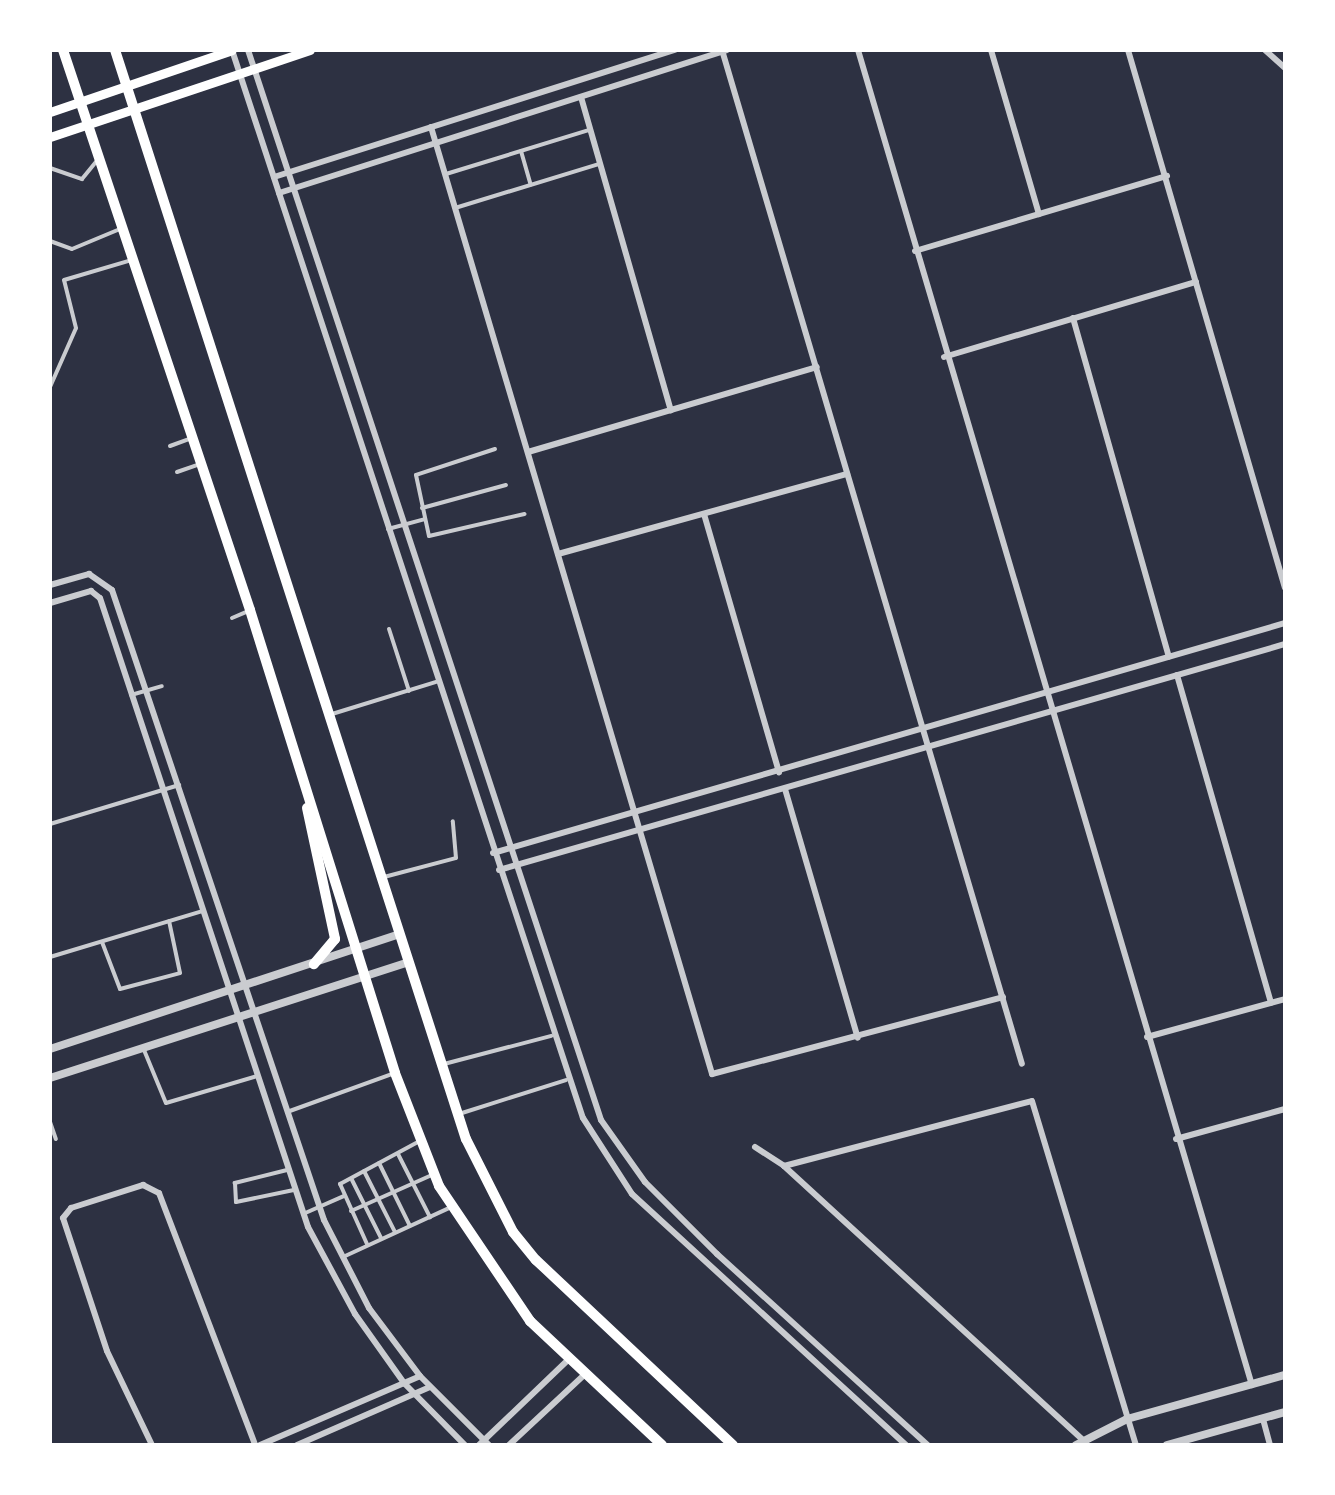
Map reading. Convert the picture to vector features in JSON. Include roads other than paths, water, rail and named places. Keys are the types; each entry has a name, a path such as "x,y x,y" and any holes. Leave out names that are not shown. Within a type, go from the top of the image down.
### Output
{"main road":[{"path":"63,50 197,464 250,610 394,1073 420,1142 451,1208 507,1293 584,1376 662,1445"},
{"path":"115,50 439,1065 494,1198 536,1260 734,1445"},
{"path":"50,112 232,50"},
{"path":"50,137 310,50"},
{"path":"302,773 318,876 334,929 331,949 314,964"}],"street":[{"path":"232,50 551,1036 566,1080 598,1148 632,1194 906,1445"},
{"path":"248,50 582,1075 613,1140 645,1182 717,1254 928,1445"},
{"path":"274,177 675,50"},
{"path":"858,50 944,357 1252,1384"},
{"path":"991,50 1039,214"},
{"path":"1128,50 1285,588"},
{"path":"1265,50 1285,68"},
{"path":"279,193 724,51 1022,1064"},
{"path":"581,97 671,410"},
{"path":"431,127 712,1074 1003,997"},
{"path":"915,252 1167,176"},
{"path":"944,357 1196,282"},
{"path":"1074,318 1169,657"},
{"path":"321,328 336,323"},
{"path":"528,452 817,367"},
{"path":"558,554 847,474"},
{"path":"704,514 780,772"},
{"path":"50,585 99,577 112,590 247,984 318,1206 369,1308 420,1376 484,1443 568,1360"},
{"path":"50,603 97,594 303,1214 355,1314 404,1383 465,1445"},
{"path":"493,853 1285,623"},
{"path":"500,870 1285,644"},
{"path":"1176,675 1271,1002"},
{"path":"785,789 858,1038"},
{"path":"180,846 198,840"},
{"path":"50,1049 397,935"},
{"path":"50,1078 406,963"},
{"path":"1146,1038 1285,999"},
{"path":"784,1166 1029,1099 1136,1445"},
{"path":"1176,1138 1285,1109"},
{"path":"755,1147 784,1166 1079,1442 1126,1419 1285,1374"},
{"path":"152,1445 90,1306 65,1212 153,1186 257,1445 420,1376"},
{"path":"509,1445 584,1376"},
{"path":"297,1445 430,1387"},
{"path":"1167,1445 1285,1412"},
{"path":"1263,1418 1270,1445"}],"lane":[{"path":"446,174 591,130"},
{"path":"521,151 531,185"},
{"path":"50,168 82,179 98,158"},
{"path":"456,208 600,164"},
{"path":"50,242 72,248 121,229"},
{"path":"50,387 76,328 64,280 132,260"},
{"path":"170,446 189,440"},
{"path":"495,449 418,473 425,519 434,538 524,514"},
{"path":"177,472 197,464"},
{"path":"422,508 506,485"},
{"path":"388,529 425,519"},
{"path":"232,618 250,610"},
{"path":"390,628 409,691"},
{"path":"328,715 436,682"},
{"path":"131,695 162,686"},
{"path":"50,824 179,785"},
{"path":"379,878 456,858 453,820"},
{"path":"50,957 202,911"},
{"path":"102,942 120,989 150,982 183,970 169,922"},
{"path":"439,1065 551,1036"},
{"path":"143,1048 166,1104 258,1076"},
{"path":"287,1112 394,1073"},
{"path":"457,1114 566,1080"},
{"path":"50,1122 56,1138"},
{"path":"367,1244 340,1184 420,1142"},
{"path":"398,1153 430,1217"},
{"path":"379,1164 410,1226"},
{"path":"287,1170 235,1183 236,1202 294,1190"},
{"path":"364,1172 395,1232"},
{"path":"351,1211 434,1174"},
{"path":"351,1178 381,1238"},
{"path":"303,1214 344,1196"},
{"path":"343,1256 451,1208"}]}
